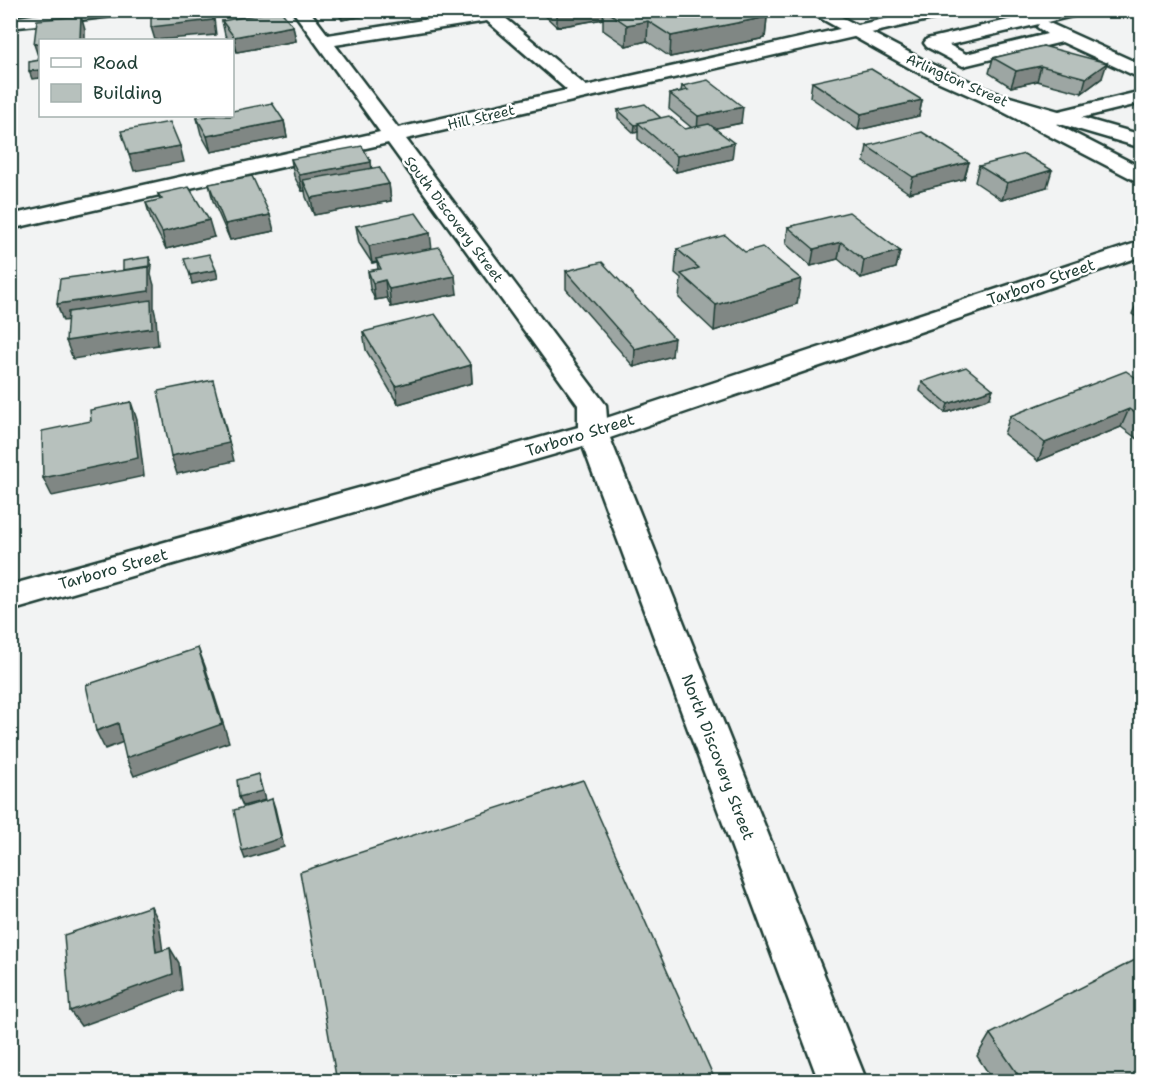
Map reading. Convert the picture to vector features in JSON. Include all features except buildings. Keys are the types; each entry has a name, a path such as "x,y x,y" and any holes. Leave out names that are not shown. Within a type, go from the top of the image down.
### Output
{"street":[{"path":"10,23 122,10"},
{"name":"South Discovery Street","path":"300,10 592,405 593,433"},
{"name":"Arlington Street","path":"814,10 924,68 989,97 1054,118 1142,141"},
{"name":"Hill Street","path":"10,222 950,10"},
{"path":"1064,36 963,60 933,43 1075,10"},
{"path":"323,41 491,15 583,94"},
{"path":"1030,20 1142,73"},
{"path":"1101,54 1131,46"},
{"path":"989,97 1142,177"},
{"path":"1054,118 1142,97"},
{"name":"Tarboro Street","path":"10,598 593,433 1142,248"},
{"name":"North Discovery Street","path":"593,433 843,1082"}]}
